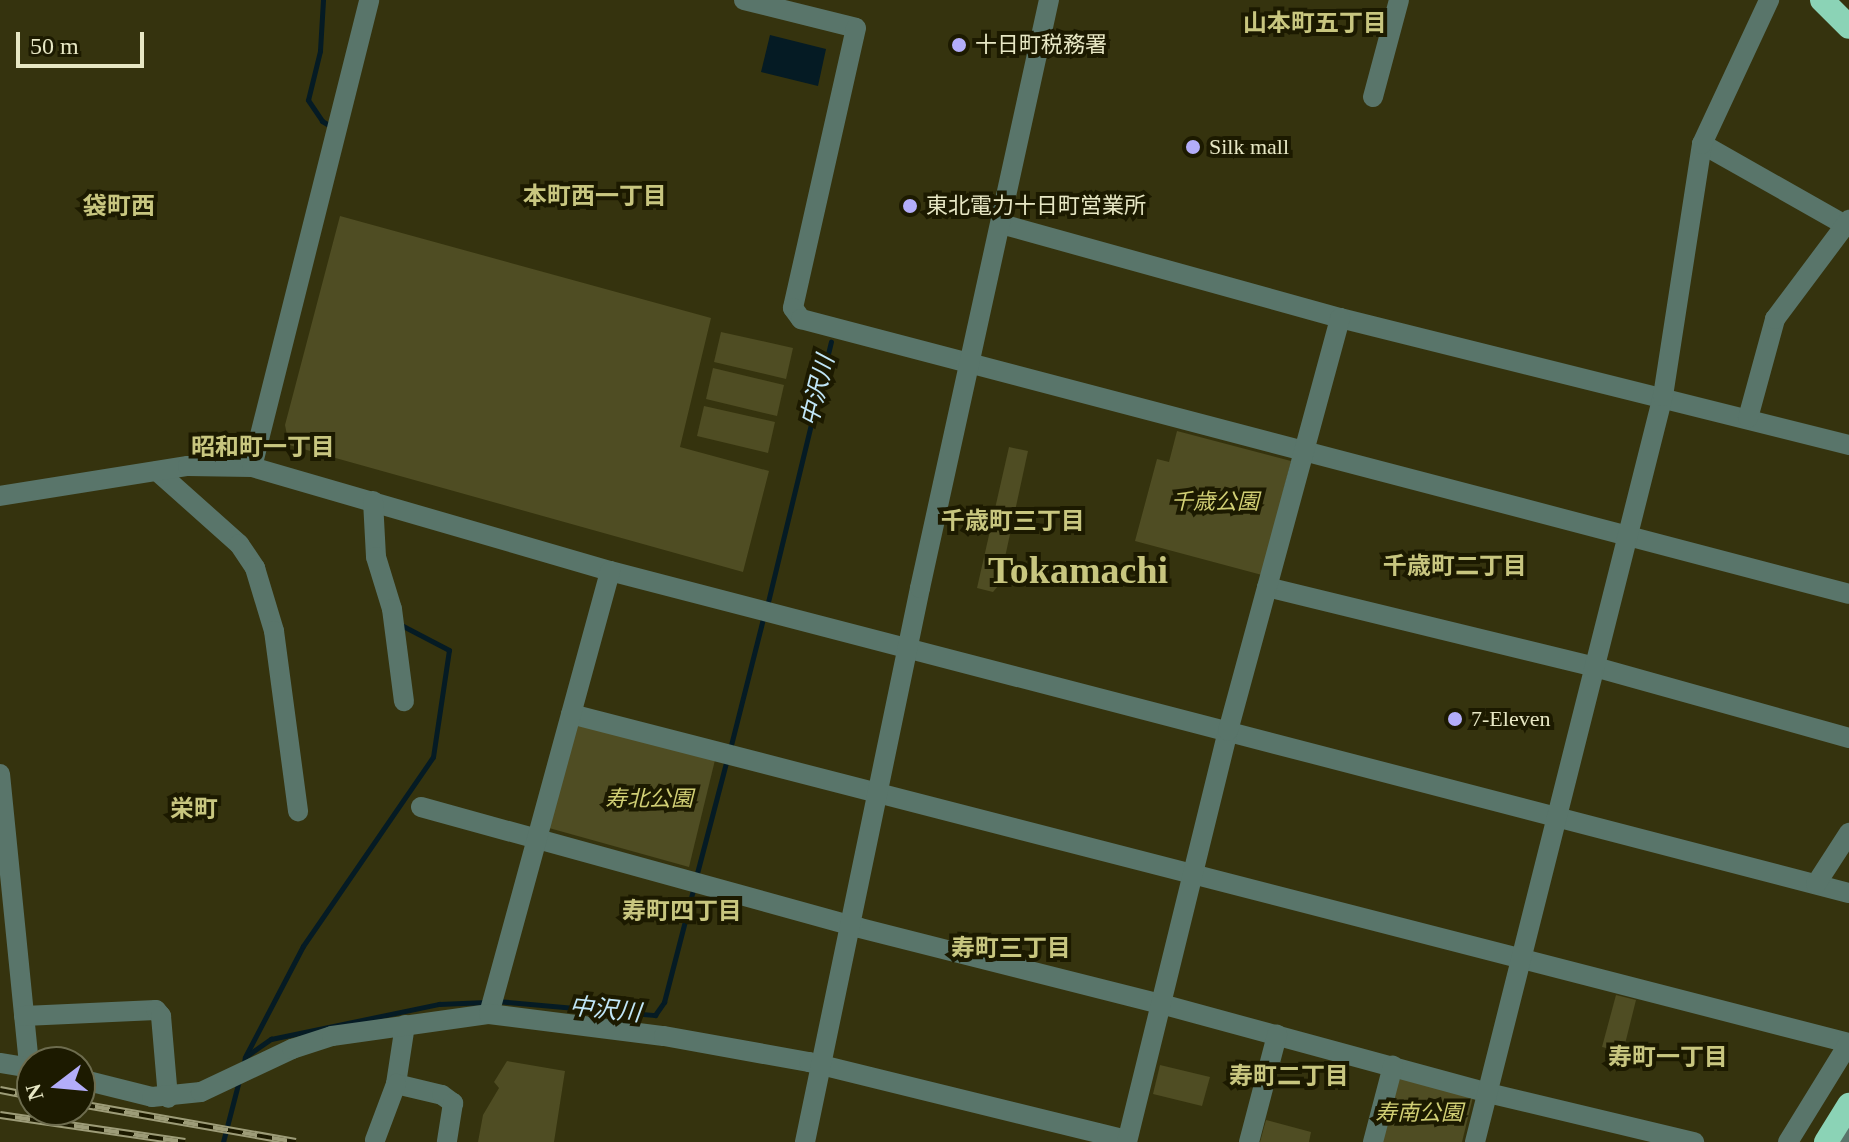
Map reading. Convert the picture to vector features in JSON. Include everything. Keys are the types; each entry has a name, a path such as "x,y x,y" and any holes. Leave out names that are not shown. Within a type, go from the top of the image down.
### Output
{"highway":[{"path":"1822,0 1849,27"},
{"path":"1826,1142 1849,1105"}],"street":[{"path":"252,467 369,0"},
{"path":"744,0 856,28 793,308 801,319 1849,594"},
{"path":"805,1142 1049,0"},
{"path":"1373,97 1399,0"},
{"path":"1475,1142 1663,396 1702,144 1769,0"},
{"path":"1702,144 1847,223 1775,319 1748,418"},
{"path":"1001,224 1340,318 1663,396 1849,445"},
{"path":"96,1082 168,1098 201,1092 292,1049 332,1036 489,1014 664,1036 822,1064 1127,1141 1228,731 1340,318"},
{"path":"0,496 188,466 252,467 610,571 1849,893"},
{"path":"157,471 239,544 255,568 274,631 298,811"},
{"path":"373,501 376,557 392,609 404,701"},
{"path":"489,1014 610,571"},
{"path":"1267,587 1595,667 1849,738"},
{"path":"571,714 1849,1043 1788,1142"},
{"path":"0,774 28,1046"},
{"path":"421,807 850,925 1393,1066 1616,1133 1694,1142"},
{"path":"1816,884 1849,833"},
{"path":"24,1016 156,1010 161,1016 168,1098"},
{"path":"375,1140 396,1084 405,1025"},
{"path":"1249,1142 1277,1035"},
{"path":"1373,1142 1393,1066"},
{"path":"396,1084 442,1095 453,1103 447,1142"},
{"path":"1844,1142 1849,1134"}],"green space":[{"path":"340,216 711,318 680,447 769,471 743,572 289,445 285,425"},
{"path":"721,332 793,348 786,379 714,362"},
{"path":"713,368 784,385 777,416 706,399"},
{"path":"704,406 775,422 768,453 697,436"},
{"name":"千歳公園","path":"1177,431 1291,461 1262,575 1135,541 1157,459 1169,462"},
{"path":"1009,447 1028,451 999,585 993,592 977,588"},
{"name":"寿北公園","path":"576,723 715,760 689,867 549,828"},
{"path":"1616,995 1636,1000 1623,1052 1602,1047"},
{"path":"507,1061 565,1071 554,1142 478,1142 483,1115 499,1088 494,1082"},
{"path":"1160,1065 1210,1077 1202,1106 1153,1094"},
{"name":"寿南公園","path":"1399,1078 1473,1097 1462,1142 1382,1142"},
{"path":"1266,1120 1311,1132 1309,1142 1260,1142"}],"water":[{"path":"770,35 826,49 818,86 761,72"}],"waterway":[{"path":"323,0 320,51 308,100 322,121 332,127"},
{"name":"中沢川","path":"767,606 831,342"},
{"name":"中沢川","path":"730,749 764,615"},
{"path":"246,1055 303,946 433,757 449,650 401,625"},
{"name":"中沢川","path":"696,877 727,759"},
{"name":"中沢川","path":"497,1001 655,1015 664,1002 694,886"},
{"name":"中沢川","path":"243,1067 245,1057 271,1039 439,1004 487,1002"},
{"name":"中沢川","path":"223,1142 239,1080"}],"railway":[{"path":"0,1090 16,1093"},
{"path":"96,1107 296,1142"},
{"path":"0,1115 185,1142"}],"place":[{"name":"十日町税務署","path":"959,45"},
{"name":"Silk mall","path":"1193,147"},
{"name":"東北電力十日町営業所","path":"910,206"},
{"name":"7-Eleven","path":"1455,719"}],"district":[{"name":"山本町五丁目","path":"1315,24"},
{"name":"本町西一丁目","path":"595,197"},
{"name":"袋町西","path":"119,207"},
{"name":"昭和町一丁目","path":"263,448"},
{"name":"千歳町三丁目","path":"1013,522"},
{"name":"千歳町二丁目","path":"1455,567"},
{"name":"Tokamachi","path":"1078,571"},
{"name":"栄町","path":"194,810"},
{"name":"寿町四丁目","path":"682,912"},
{"name":"寿町三丁目","path":"1011,949"},
{"name":"寿町一丁目","path":"1668,1058"},
{"name":"寿町二丁目","path":"1289,1077"}]}
